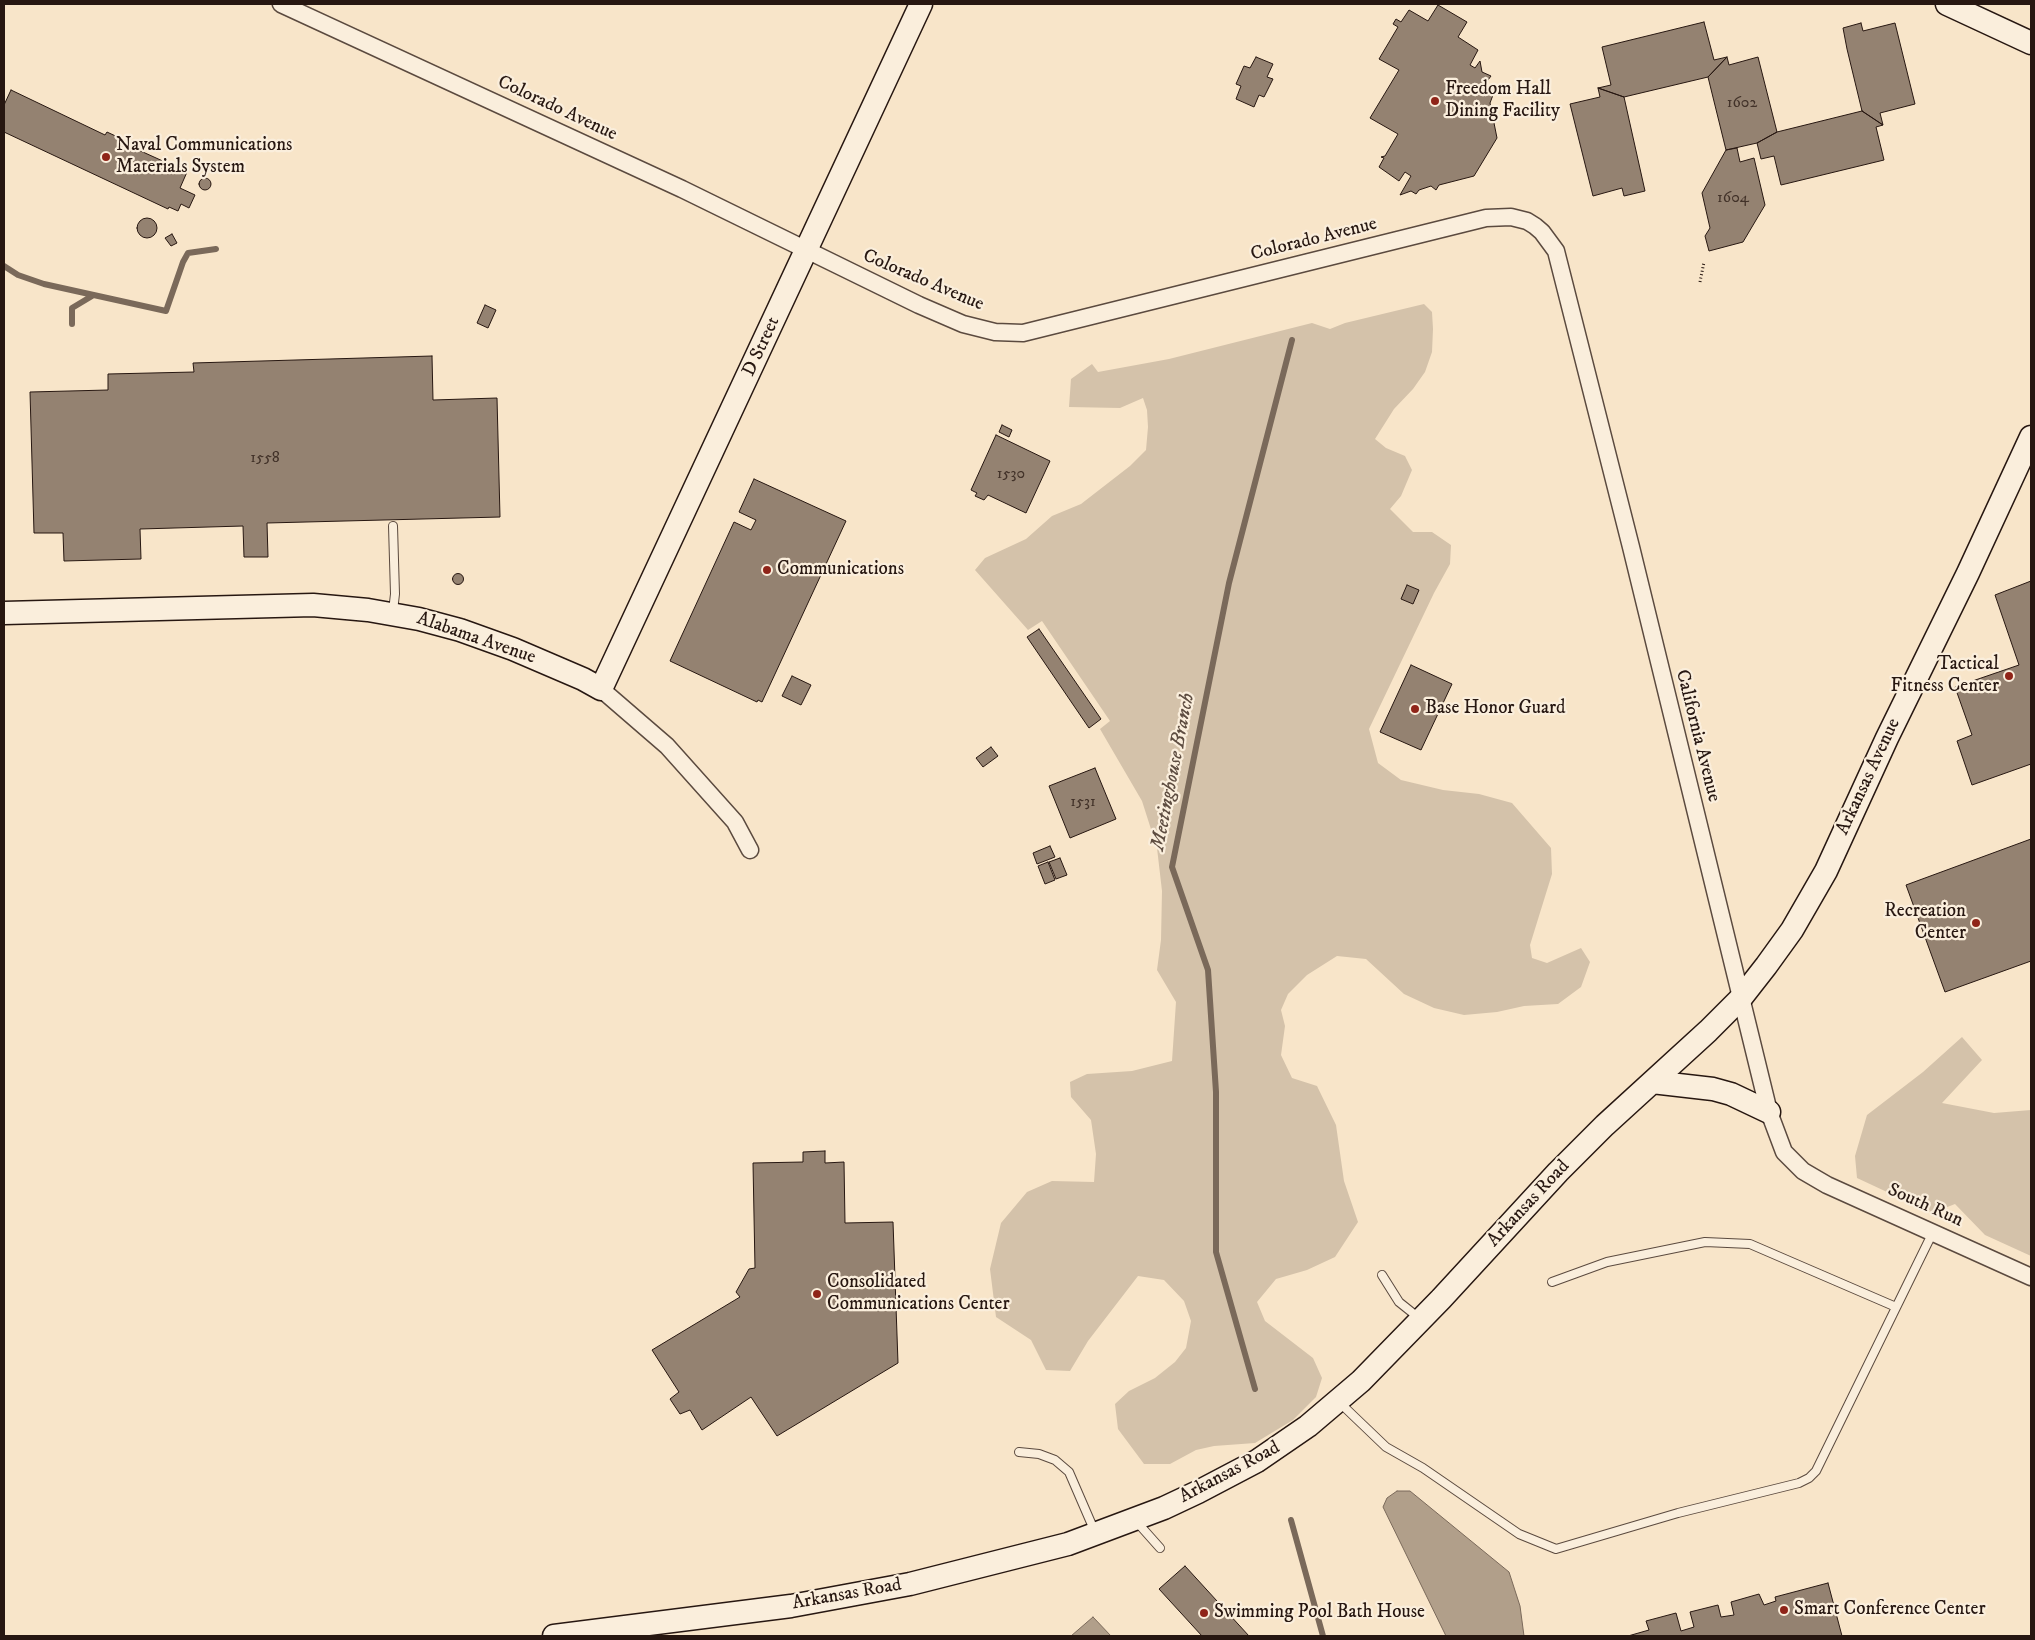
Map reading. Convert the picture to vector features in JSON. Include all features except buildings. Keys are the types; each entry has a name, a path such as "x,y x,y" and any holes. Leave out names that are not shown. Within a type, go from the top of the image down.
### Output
{"street":[{"name":"Colorado Avenue","path":"281,4 682,189 918,306 963,324 1009,334 1022,333 1486,218 1511,218 1527,221 1535,226 1556,251 1569,303"},
{"name":"D Street","path":"601,689 922,4"},
{"path":"1948,4 2031,43"},
{"name":"California Avenue","path":"1569,303 1629,539 1769,1112 1784,1152 1803,1171"},
{"name":"Arkansas Avenue","path":"1741,998 1792,930 1826,871 1887,738 1968,573 2031,437"},
{"name":"Alabama Avenue","path":"4,613 313,605 393,614 460,630 513,649 583,679 601,689 667,746 735,822 750,850"},
{"name":"Arkansas Road","path":"554,1636 750,1612 900,1586 1017,1558 1068,1544 1135,1519 1198,1492 1257,1461 1288,1442 1361,1382 1558,1172 1741,998"},
{"path":"1652,1082 1713,1089 1731,1094 1769,1112"},
{"name":"South Run","path":"1803,1171 1827,1186 2031,1277"}],"lane":[{"path":"393,526 395,594 393,614"},
{"path":"1338,1401 1386,1447 1423,1468 1519,1534 1556,1549 1678,1513 1800,1483 1816,1471 1933,1232"},
{"path":"1552,1282 1606,1262 1705,1242 1750,1244 1896,1307"},
{"path":"1382,1275 1399,1302 1421,1319"},
{"path":"1019,1452 1038,1454 1055,1460 1069,1472 1095,1534"},
{"path":"1135,1519 1160,1548"}],"path":[{"path":"1700,282 1704,262"}],"shaded area":[{"path":"1424,304 1432,312 1433,329 1432,352 1425,372 1413,389 1394,409 1375,439 1386,448 1405,456 1412,470 1401,496 1390,509 1413,532 1432,532 1451,545 1450,564 1434,593 1369,729 1378,763 1401,780 1443,790 1479,794 1512,803 1551,848 1552,874 1530,945 1532,958 1547,963 1581,948 1590,962 1581,987 1558,1004 1524,1006 1497,1012 1464,1015 1434,1008 1404,994 1366,959 1337,956 1307,975 1288,994 1281,1010 1285,1026 1281,1055 1292,1078 1317,1086 1336,1125 1344,1181 1358,1222 1335,1257 1307,1270 1276,1279 1257,1302 1265,1321 1313,1358 1322,1378 1316,1397 1293,1420 1255,1443 1214,1446 1196,1450 1170,1464 1144,1464 1118,1429 1115,1404 1129,1391 1155,1378 1175,1362 1186,1348 1191,1321 1184,1301 1164,1280 1138,1276 1088,1341 1070,1371 1046,1370 1031,1340 996,1317 990,1269 1001,1223 1027,1192 1052,1181 1094,1182 1096,1154 1091,1120 1071,1097 1070,1082 1087,1074 1132,1071 1172,1061 1176,1002 1157,970 1161,940 1162,891 1157,848 1142,801 1100,729 1110,721 1042,621 1028,630 975,570 985,558 1026,539 1052,516 1081,504 1130,466 1146,450 1148,427 1147,410 1143,398 1120,408 1069,407 1071,379 1092,364 1098,372 1169,359 1312,323 1330,329 1345,323"},
{"path":"1962,1037 1982,1060 1942,1103 1994,1113 2031,1110 2031,1256 1985,1235 1955,1204 1932,1213 1857,1178 1855,1156 1867,1115 1923,1072"},
{"path":"1397,1491 1410,1491 1509,1572 1520,1606 1524,1636 1446,1636 1383,1507 1387,1498"},
{"path":"1093,1617 1111,1636 1071,1636"}],"waterway":[{"path":"4,266 18,275 44,284 166,311 188,253 216,249"},
{"path":"72,324 72,308 92,296"},
{"name":"Meetinghouse Branch","path":"1255,1389 1216,1252 1216,1092 1208,970 1172,867 1229,583 1292,340"},
{"name":"Meetinghouse Branch","path":"1291,1520 1323,1636"}],"place":[{"name":"Freedom Hall Dining Facility","path":"1435,101"},
{"name":"Naval Communications Materials System","path":"106,157"},
{"name":"Communications","path":"767,570"},
{"name":"Tactical Fitness Center","path":"2009,676"},
{"name":"Base Honor Guard","path":"1415,709"},
{"name":"Recreation Center","path":"1976,923"},
{"name":"Consolidated Communications Center","path":"817,1294"},
{"name":"Smart Conference Center","path":"1784,1610"},
{"name":"Swimming Pool Bath House","path":"1204,1613"}]}
